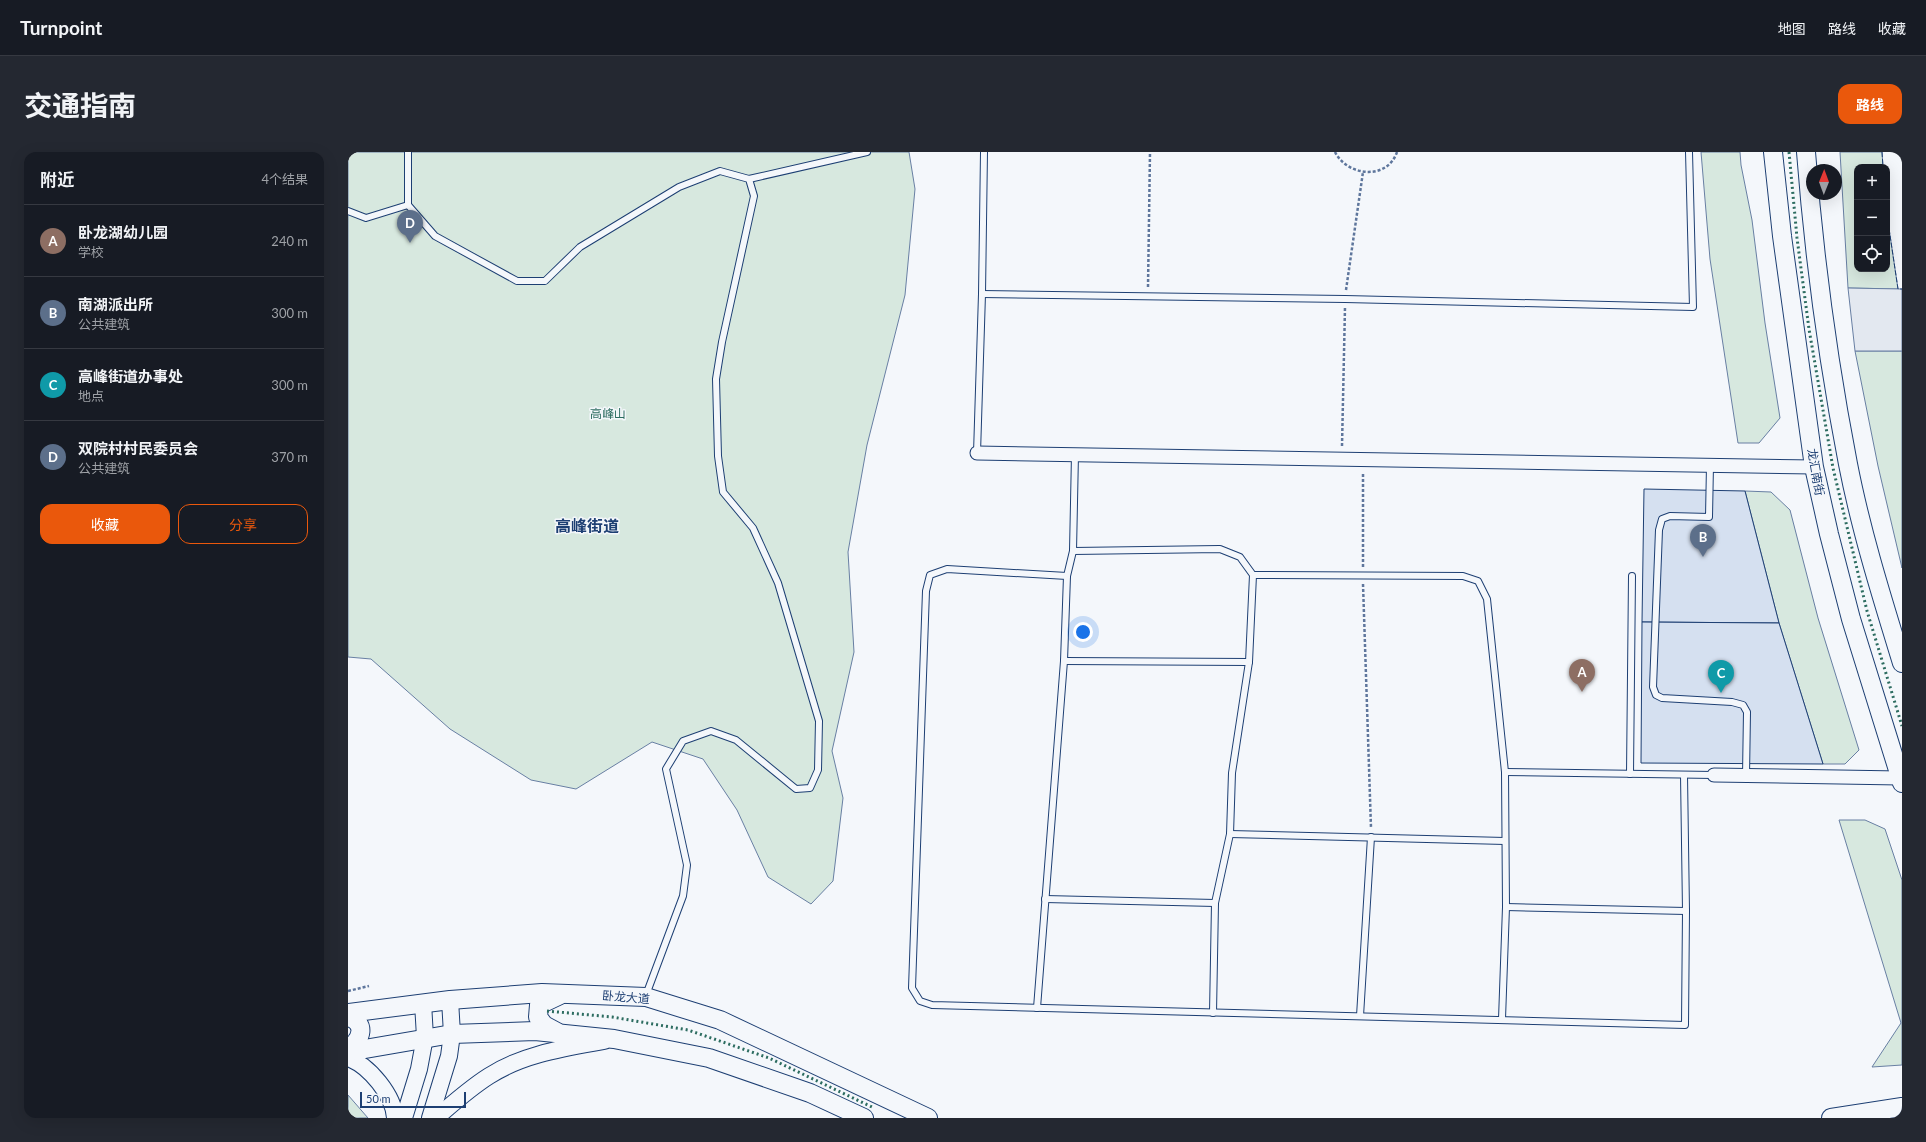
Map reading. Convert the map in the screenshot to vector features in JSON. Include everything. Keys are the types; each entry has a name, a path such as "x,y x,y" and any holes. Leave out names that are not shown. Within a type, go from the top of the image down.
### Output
{"main road":[{"name":"龙汇南街","path":"1774,152 1782,236 1814,467 1829,534 1851,619 1901,781"},
{"path":"1806,152 1812,234 1825,326 1849,465 1885,608 1902,663"},
{"name":"卧龙大道","path":"348,1013 450,1000 542,993 646,997 720,1020 928,1118"},
{"path":"557,1032 544,1025 538,1017 539,1005 565,994"},
{"path":"348,1017 354,1019 359,1024 360,1034 356,1044 348,1048"},
{"path":"348,1052 425,1037 452,1034 535,1031 557,1032 614,1039 709,1058 810,1093 864,1118"},
{"path":"1831,1118 1902,1107"}],"street":[{"path":"977,453 1814,467"},
{"path":"1714,775 1901,781"},
{"path":"430,1118 449,1056 452,1034 450,1000"},
{"path":"404,1118 419,1069 425,1037 423,1003"},
{"path":"436,1118 460,1097 490,1075 523,1060 556,1049 614,1039"},
{"path":"348,1058 365,1069 386,1090 394,1110 395,1118"}],"lane":[{"path":"408,152 408,205 435,236 517,281 545,281 580,247 679,186 720,171 748,179 867,152"},
{"path":"977,453 982,294 984,152"},
{"path":"982,294 1345,299 1693,308 1690,152"},
{"path":"646,997 684,896 687,865 666,769 683,741 711,731 736,740 796,789 810,788 818,770 819,721 778,583 753,528 723,492 718,456 716,379 722,342 754,196 748,179"},
{"path":"348,211 366,218 408,205"},
{"path":"1037,1008 1064,661 1067,576 1073,551 1075,454"},
{"path":"1710,465 1709,517 1670,516 1662,519 1659,530 1653,687 1656,695 1662,698 1732,702 1743,705 1747,712 1746,776"},
{"path":"1073,551 1220,549 1240,557 1253,575 1249,662 1232,773 1230,834 1215,903 1212,1013"},
{"path":"1067,576 947,569 930,575 926,591 912,988 920,1001 932,1005 1685,1025 1686,911 1684,775"},
{"path":"1253,575 1363,574 1463,576 1478,581 1487,599 1505,772 1506,907 1502,1019"},
{"path":"1630,774 1632,576"},
{"path":"1064,661 1249,662"},
{"path":"1505,772 1714,775"},
{"path":"1230,834 1505,841"},
{"path":"1360,1016 1371,837"},
{"path":"1045,899 1215,903"},
{"path":"1506,907 1686,911"}],"path":[{"path":"1147,297 1150,152"},
{"path":"1335,152 1338,158 1347,167 1369,173 1380,170 1389,164 1397,152"},
{"path":"1342,459 1345,299 1363,172"},
{"path":"1364,459 1363,574 1371,837"},
{"path":"348,991 369,986"}],"green space":[{"name":"高峰山","path":"348,152 909,152 915,189 905,295 867,445 848,552 854,652 832,751 843,798 833,881 811,904 768,877 737,810 703,759 652,742 576,789 531,780 450,729 371,659 348,657"},
{"path":"1701,152 1740,152 1741,165 1752,220 1765,323 1780,418 1759,443 1738,443 1710,259"},
{"path":"1840,152 1882,152 1883,164 1854,164 1854,272 1890,272 1890,235 1898,289 1848,288 1842,164 1841,164"},
{"path":"1855,351 1902,351 1902,568 1878,466"},
{"path":"1745,491 1771,492 1790,510 1818,618 1859,750 1845,764 1823,764 1779,623"},
{"path":"1839,820 1865,820 1885,829 1902,880 1902,1065 1872,1067 1901,1023"},
{"path":"348,1095 368,1118 348,1118"}],"shaded area":[{"path":"1848,288 1902,289 1902,351 1855,351"}],"building":[{"path":"1644,489 1745,491 1779,623 1642,622"},
{"path":"1642,622 1779,623 1823,764 1641,763"}],"hedge":[{"path":"1789,152 1797,238 1809,329 1833,468 1867,611 1902,726"},
{"path":"547,1011 612,1017 688,1030 769,1058 874,1108"}],"fence":[{"path":"1882,152 1883,164"},
{"path":"1890,235 1898,289 1902,289"}],"place":[{"name":"双院村村民委员会","path":"410,243"},
{"name":"南湖派出所","path":"1703,557"},
{"name":"卧龙湖幼儿园","path":"1582,692"},
{"name":"高峰街道办事处","path":"1721,693"}],"district":[{"name":"高峰街道","path":"587,525"}]}
